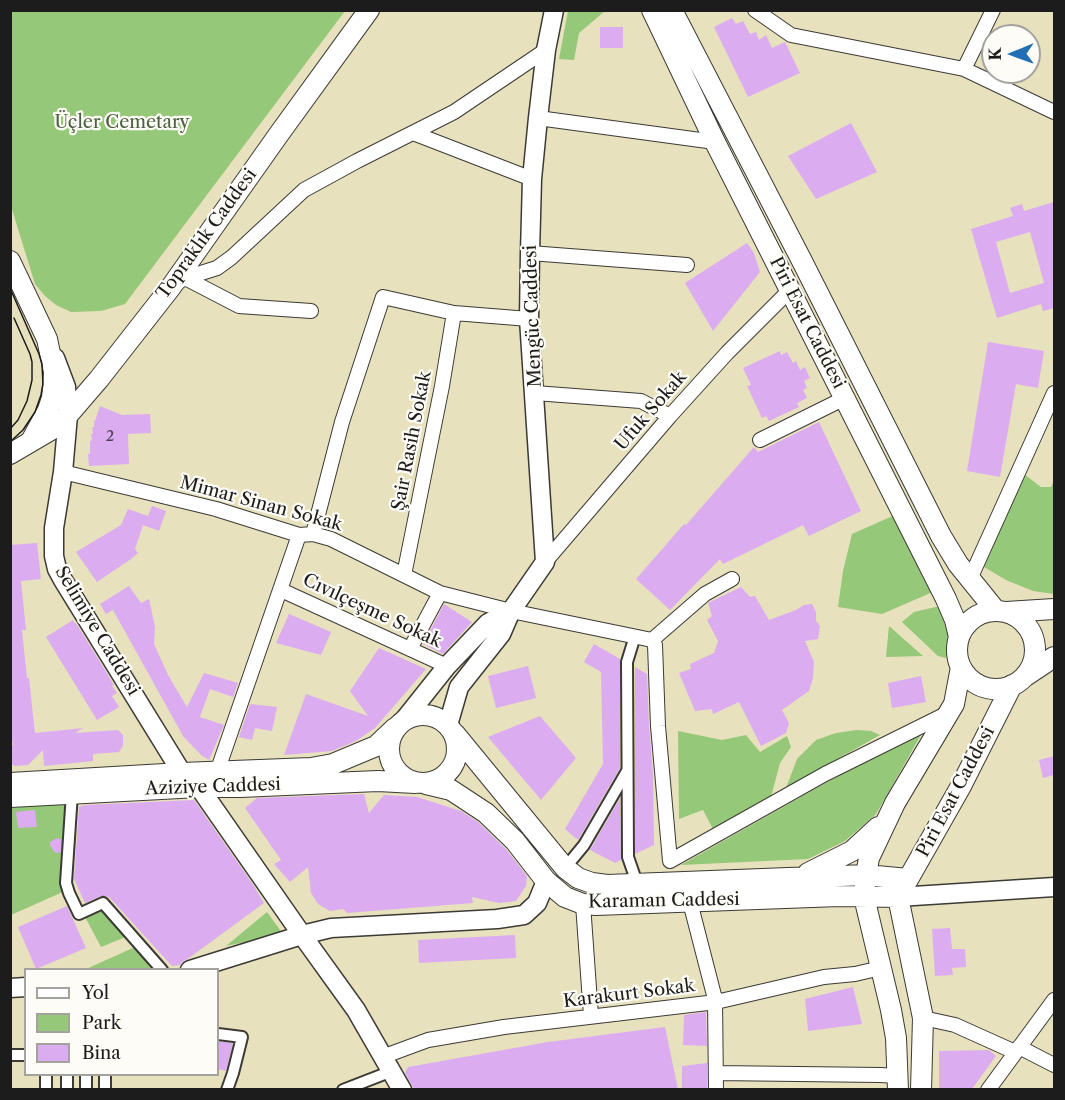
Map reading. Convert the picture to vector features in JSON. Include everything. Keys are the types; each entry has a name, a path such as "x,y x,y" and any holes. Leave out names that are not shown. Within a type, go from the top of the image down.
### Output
{"main road":[{"name":"Topraklık Caddesi","path":"10,454 56,427 68,415 178,282 279,134 369,10"},
{"name":"Piri Esat Caddesi","path":"652,10 715,142 946,599 959,637"},
{"name":"Piri Esat Caddesi","path":"672,10 941,536 958,564 1001,611"},
{"path":"10,261 47,339 54,372 52,398 48,410 30,443"},
{"path":"1054,609 984,613 973,618 965,626 957,647 961,667 968,677 988,688 1000,688 1017,682 1054,657"},
{"path":"1001,611 1015,616 1025,624 1033,640 1034,658 1029,669 1017,682"},
{"path":"898,1083 896,1038 891,1010 864,897 866,875 869,858 888,816 954,704 961,667"},
{"name":"Piri Esat Caddesi","path":"898,897 1017,682"},
{"path":"451,730 458,745 457,756 453,767 446,775 437,781 420,783 405,779 396,771 391,762 390,739 400,724 415,715 438,718 451,730 565,868"},
{"name":"Aziziye Caddesi","path":"10,783 333,765 376,746 400,724"},
{"name":"Aziziye Caddesi","path":"10,797 200,787 378,781 420,783 451,790 486,813 515,842 546,881"},
{"path":"798,878 852,851 888,816"},
{"name":"Karaman Caddesi","path":"565,868 578,878 607,885 866,875 908,879"},
{"name":"Karaman Caddesi","path":"546,881 565,897 583,904 596,905 898,897"},
{"path":"898,897 923,1018 921,1089"}],"street":[{"name":"Mengüc Caddesi","path":"545,562 530,318 530,252 532,180 538,118 546,50 554,10"},
{"path":"755,10 791,35 964,69 1054,112"},
{"path":"964,69 993,10"},
{"path":"178,282 217,268 232,257 304,190 454,112 546,50"},
{"path":"538,118 715,142"},
{"path":"413,133 532,180"},
{"path":"530,252 687,265"},
{"path":"178,282 238,306 311,311"},
{"name":"Ufuk Sokak","path":"545,562 727,352 790,290"},
{"path":"217,772 281,590 306,534 383,297 454,313 530,318"},
{"name":"Şair Rasih Sokak","path":"404,575 442,386 454,313"},
{"name":"Selimiye Caddesi","path":"47,339 66,387 68,415 63,472 54,528 54,556 57,569 182,773"},
{"path":"535,393 642,401 670,416"},
{"path":"970,579 1054,393"},
{"path":"760,440 845,398"},
{"name":"Mimar Sinan Sokak","path":"63,472 331,539 440,593 512,611 652,640"},
{"path":"451,730 459,687 501,634 512,611 545,562"},
{"path":"732,579 705,594 652,640 655,645 658,726 670,861 825,774 948,712"},
{"name":"Cıvılçeşme Sokak","path":"281,590 447,666"},
{"path":"410,649 440,593"},
{"path":"400,724 447,666 488,623 512,611"},
{"path":"634,636 627,662 628,857 637,883"},
{"path":"565,868 584,845 628,771"},
{"path":"200,787 356,1010 402,1089"},
{"path":"72,794 66,883 79,914 103,903 161,968"},
{"path":"193,968 331,928 497,919 525,915 537,903 546,881"},
{"name":"Karaman Caddesi","path":"898,897 1054,887"},
{"path":"690,902 716,1002 716,1089"},
{"path":"583,904 591,1016"},
{"name":"Karakurt Sokak","path":"387,1064 428,1040 504,1027 716,1002 824,977 855,974 880,968"},
{"path":"988,1089 1054,1000"},
{"path":"923,1018 955,1025 1054,1065"},
{"path":"219,1034 242,1037 227,1089"},
{"path":"343,1089 387,1064"},
{"path":"716,1073 880,1075 898,1083"},
{"path":"844,1089 846,1074"}],"green space":[{"name":"Üçler Cemetary","path":"10,11 345,11 125,304 101,311 71,312 56,305 35,284 11,206"},
{"path":"568,11 605,11 579,33 574,60 559,59"},
{"path":"1024,474 1041,487 1051,487 1054,480 1054,594 1033,591 1006,580 984,567"},
{"path":"897,514 935,591 882,614 838,607 843,571 852,534"},
{"path":"940,606 948,637 946,658 938,656 902,622 914,612"},
{"path":"889,626 923,656 886,657"},
{"path":"926,726 876,814 845,841 808,859 681,865"},
{"path":"678,731 722,740 746,735 760,752 787,736 791,747 780,763 771,797 713,829 703,810 679,819"},
{"path":"871,731 880,735 786,788 797,759 816,740 836,733"},
{"path":"68,803 65,891 11,915 11,808"},
{"path":"103,906 128,936 101,947 84,915"},
{"path":"267,912 283,934 226,946"},
{"path":"135,947 150,968 88,968"}],"building":[{"path":"732,18 736,24 743,21 750,34 756,32 759,40 766,35 772,48 785,42 800,73 748,97 714,27"},
{"path":"600,27 623,27 623,48 600,48"},
{"path":"851,123 877,172 816,199 788,156"},
{"path":"1054,202 1054,308 1043,311 1041,304 997,318 971,229 1013,216 1010,208 1022,204 1024,211","holes":["1030,232 1044,283 1010,293 996,242"]},
{"path":"747,243 754,253 760,272 713,331 685,283"},
{"path":"988,342 1044,351 1038,388 1016,384 1000,477 967,471"},
{"path":"780,351 781,355 787,352 793,363 796,361 800,370 805,367 810,378 804,381 807,388 803,390 807,398 797,403 799,407 769,421 766,416 762,418 747,386 751,385 743,368"},
{"path":"100,406 122,415 150,414 151,433 128,434 129,464 89,466 88,454 90,454 91,434 93,434 92,427 94,427"},
{"path":"819,422 861,511 809,536 803,525 723,564 720,559 670,610 636,579 754,447 758,452"},
{"path":"152,506 166,511 159,531 143,525 135,549 138,553 97,582 76,552 121,525 128,509 148,516"},
{"path":"37,543 41,579 21,581 26,630 22,630 35,733 83,728 75,733 118,730 123,735 123,746 119,752 93,754 93,761 44,766 43,750 28,765 15,766 10,763 10,747 13,745 10,730 10,545"},
{"path":"129,586 141,603 149,599 155,627 154,644 168,675 187,707 204,673 238,683 233,697 210,689 200,717 224,725 209,760 183,736 113,610 106,614 100,604"},
{"path":"741,587 750,597 755,596 769,620 804,605 812,604 816,612 816,621 820,626 818,639 805,641 814,662 809,691 782,710 789,723 786,733 761,746 739,702 713,714 712,709 695,711 679,673 691,669 690,664 714,653 718,641 707,620 712,616 708,603"},
{"path":"444,604 472,622 443,654 423,644"},
{"path":"289,614 331,632 321,655 276,643"},
{"path":"73,620 117,693 112,696 119,707 97,720 46,637"},
{"path":"594,644 620,659 620,768 578,840 565,829 603,764 601,672 584,662"},
{"path":"379,648 426,669 375,728 356,741 332,751 284,755 306,694 368,716 350,691"},
{"path":"528,666 536,698 496,708 488,676"},
{"path":"635,667 647,674 653,774 654,845 635,854"},
{"path":"921,676 926,702 892,708 888,683"},
{"path":"250,704 277,707 272,731 255,728 252,740 239,737"},
{"path":"540,716 576,758 541,800 488,737"},
{"path":"1054,756 1054,775 1043,778 1039,760"},
{"path":"364,794 369,813 384,795 417,797 461,811 478,822 506,849 527,876 526,886 516,901 499,903 472,897 473,903 347,913 343,909 330,911 318,904 311,893 308,867 290,882 274,864 281,860 245,808 257,798"},
{"path":"620,798 621,860 615,863 590,850"},
{"path":"194,800 264,903 180,965 172,966 109,897 101,896 85,903 74,879 79,807"},
{"path":"35,810 37,827 18,828 16,812"},
{"path":"57,838 61,839 61,852 57,853 54,852 50,842"},
{"path":"67,906 86,948 36,968 18,927"},
{"path":"950,928 952,949 965,949 966,967 952,968 953,975 935,976 932,929"},
{"path":"515,935 516,958 419,963 418,940"},
{"path":"853,987 862,1024 808,1031 805,999"},
{"path":"706,1012 707,1046 683,1045 684,1015"},
{"path":"665,1027 678,1089 414,1089 405,1073 408,1067 548,1042"},
{"path":"219,1041 233,1043 226,1071 219,1069"},
{"path":"989,1050 996,1056 972,1089 939,1089 939,1051"},
{"path":"707,1063 707,1089 682,1089 682,1066"}],"tram line":[{"path":"10,288 39,354 43,384 35,412 23,430 10,442"},
{"path":"10,429 18,420 27,401 32,380 30,354 14,318"}]}
